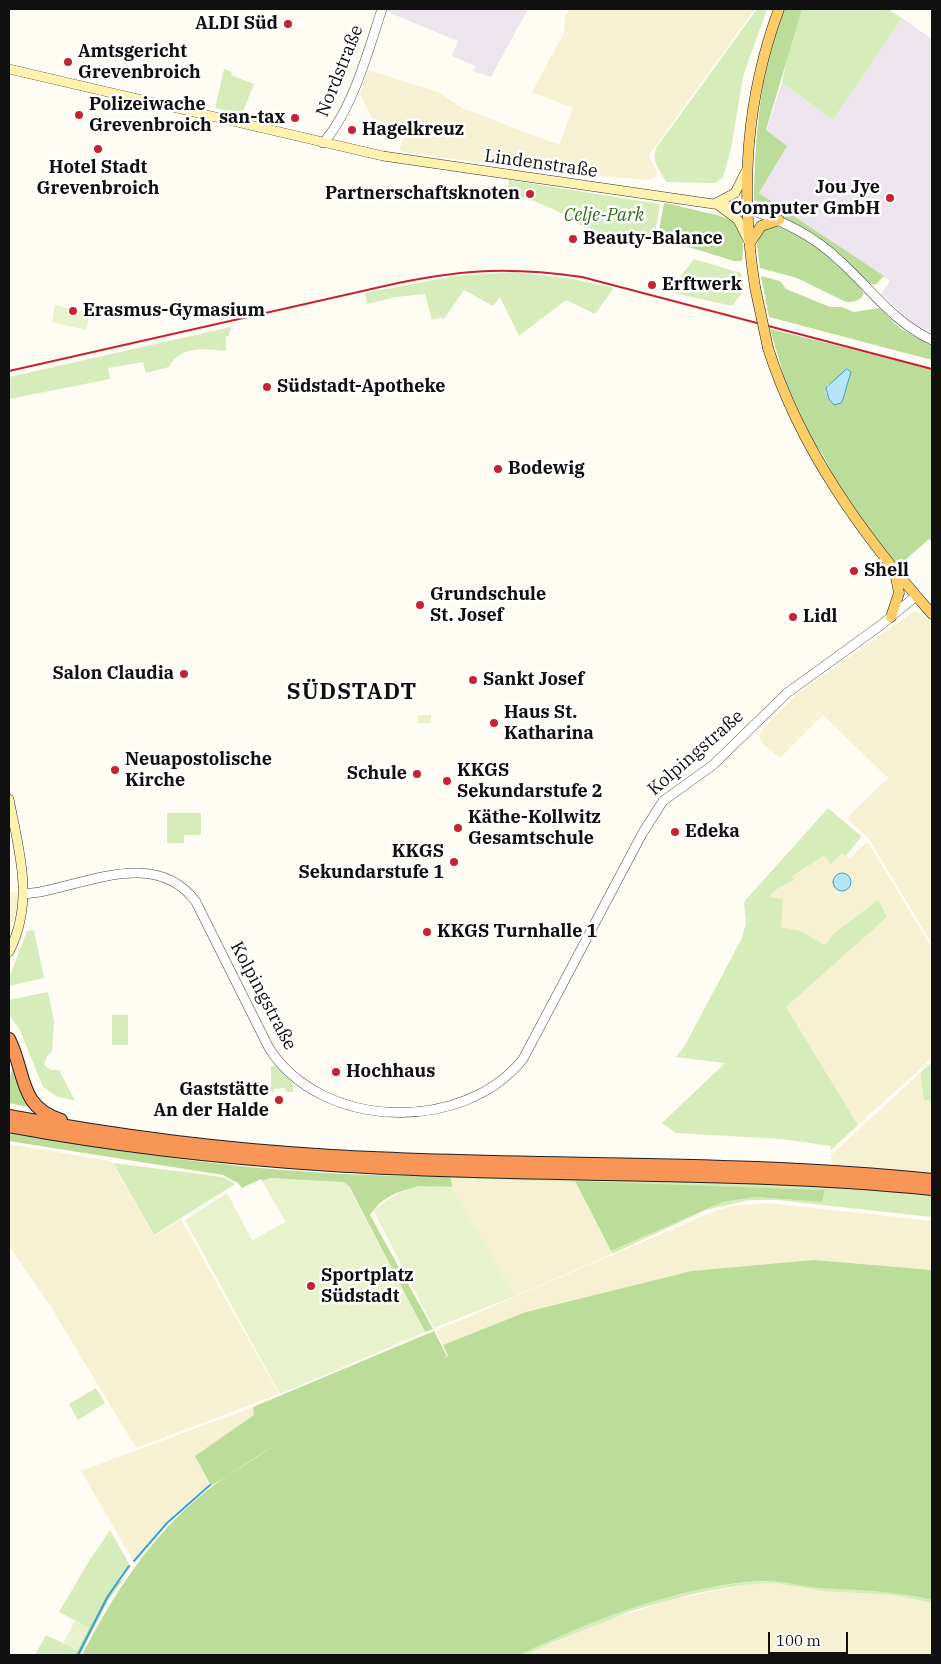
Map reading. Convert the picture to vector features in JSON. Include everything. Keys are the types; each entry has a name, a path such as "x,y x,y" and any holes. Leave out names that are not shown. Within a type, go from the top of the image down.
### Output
{"highway":[{"path":"9,1039 26,1092 37,1108 53,1117 97,1126 112,1133"},
{"path":"9,1116 112,1133 219,1147 334,1156 734,1166 832,1171 932,1180"},
{"path":"9,1126 186,1152 333,1165 738,1176 932,1189"}],"main road":[{"path":"779,9 757,85 748,163 750,247 756,293 768,348 793,413 818,460 860,526 932,614"},
{"name":"Lindenstraße","path":"9,69 397,159 748,209"},
{"path":"748,163 743,179 735,194 716,203 738,220 750,247"},
{"path":"750,247 759,227 779,220"},
{"path":"891,617 899,593 894,569"},
{"path":"9,799 22,865 24,894 20,920 9,952"}],"street":[{"name":"Nordstraße","path":"323,143 333,132 347,104 382,9"},
{"path":"748,209 779,220 799,230 825,248 895,317 932,340"},
{"name":"Kolpingstraße","path":"24,894 135,872 153,873 169,878 186,890 196,902 269,1048 283,1067 302,1084 335,1101 382,1110 420,1110 464,1102 496,1085 523,1058 659,805 716,762 787,693 891,617 916,596"}],"shaded area":[{"path":"385,9 528,9 491,77 473,71 476,66 452,56 458,41 385,11"},
{"path":"570,9 755,9 649,155 657,173 655,177 648,180 521,169 399,151 406,131 372,119 360,94 368,70 438,92 462,108 559,145 573,108 532,92 564,33 565,17"},
{"path":"902,18 932,39 932,332 916,326 881,294 890,281 759,193 787,146 766,131 782,83 833,120"},
{"path":"913,612 919,612 932,624 932,944 869,839 847,818 888,778 823,715 780,758 763,744 759,737 761,731 796,695"},
{"path":"866,843 869,844 932,948 932,1058 858,1125 786,1007 887,916 877,901 833,934 825,945 801,931 781,927 769,897 777,889 794,880 792,876 824,856 842,853 849,858"},
{"path":"9,892 18,893 17,909 9,935"},
{"path":"920,1073 924,1100 932,1101 932,1174 832,1164 831,1155"},
{"path":"9,1144 111,1161 154,1236 181,1219 279,1394 136,1448 51,1307 9,1246"},
{"path":"452,1178 575,1181 612,1254 515,1296 452,1187"},
{"path":"768,1203 932,1221 932,1270 814,1260 526,1312 443,1345 435,1331 715,1211 733,1206"},
{"path":"253,1407 255,1415 195,1456 209,1484 166,1522 133,1560 81,1471"},
{"path":"775,1583 823,1591 893,1595 932,1603 932,1655 526,1655 596,1624 667,1601 741,1585"}],"green space":[{"path":"757,9 767,9 743,77 731,149 723,177 715,183 666,182 655,161 657,147"},
{"path":"784,9 802,9 766,130 787,146 759,193 884,276 875,285 864,281 831,247 754,200 760,103 769,56"},
{"path":"802,9 888,9 902,18 833,120 782,83 789,46"},
{"path":"224,69 232,72 231,75 254,84 242,114 215,108"},
{"name":"Celje-Park","path":"509,180 660,204 655,233 649,237 626,233 605,240 597,239 577,223 556,210 508,193"},
{"path":"664,203 714,214 730,220 740,231 743,249 742,261 734,261 663,239 659,230"},
{"path":"773,225 798,235 837,261 857,283 864,294 861,298 856,301 846,302 797,278 760,268 757,245 760,232"},
{"path":"694,259 741,273 744,290 732,306 675,293 670,290"},
{"path":"514,272 573,279 614,288 595,314 566,300 519,336 500,297 493,306 464,290 444,319 441,317 432,320 425,294 396,297 367,304 365,293 455,276"},
{"path":"761,276 780,281 786,289 830,307 842,307 854,312 879,308 900,328 932,346 932,360 769,317"},
{"path":"55,305 90,313 86,330 52,322"},
{"path":"231,327 229,336 226,336 226,351 202,349 186,352 179,355 169,367 146,373 143,362 108,368 110,379 9,399 9,377"},
{"path":"770,329 932,369 932,542 929,539 902,563 897,565 872,533 835,479 824,457 815,446 786,383","holes":["835,381 848,381 844,396 826,393 827,385"]},
{"path":"418,715 431,715 431,723 418,723"},
{"path":"828,808 861,836 860,838 846,856 842,853 831,864 824,856 792,876 794,880 777,889 769,897 783,899 781,927 801,931 825,945 833,934 878,900 887,917 786,1007 858,1125 831,1150 830,1146 782,1139 676,1133 662,1123 725,1063 676,1057 684,1047 742,938 746,923 744,902"},
{"path":"167,813 201,813 201,835 184,835 184,843 167,843"},
{"path":"34,930 44,978 9,986 9,978 27,931"},
{"path":"48,992 54,1021 52,1051 47,1056 44,1065 51,1070 59,1070 75,1101 56,1096 43,1087 19,1028 9,1015 9,1000"},
{"path":"112,1015 128,1015 128,1045 112,1045"},
{"path":"14,1062 32,1108 9,1103 9,1081"},
{"path":"932,1062 932,1101 924,1100 920,1073"},
{"path":"275,1065 293,1083 293,1092 286,1092 285,1088 274,1089 274,1092 267,1090 267,1087 271,1087 271,1066"},
{"path":"9,1131 118,1150 229,1165 340,1174 451,1176 452,1187 418,1188 396,1193 378,1205 370,1215 433,1329 425,1332 349,1186 271,1178 262,1181 261,1179 242,1188 238,1183 223,1175 9,1141"},
{"path":"113,1163 215,1176 225,1178 235,1184 154,1235"},
{"path":"451,1175 760,1181 932,1194 932,1217 777,1200 749,1200 706,1210 612,1254 611,1251 723,1202 754,1197 822,1202 825,1190 452,1178"},
{"name":"Sportplatz Südstadt","path":"271,1178 343,1182 347,1184 425,1332 280,1394 185,1220 227,1193 252,1240 286,1222 262,1181"},
{"path":"575,1181 825,1190 822,1202 754,1197 723,1202 611,1251"},
{"name":"Sportplatz Südstadt","path":"418,1186 452,1187 515,1296 434,1328 373,1210 399,1193"},
{"path":"814,1260 932,1270 932,1600 891,1593 763,1581 701,1589 638,1606 577,1629 520,1655 82,1655 121,1588 151,1547 186,1509 227,1476 211,1486 195,1456 254,1415 253,1407 434,1331 447,1356 443,1359 448,1356 443,1345 526,1312 692,1271"},
{"path":"96,1388 105,1403 78,1420 69,1404"},
{"path":"110,1530 131,1567 106,1596 89,1628 59,1612"},
{"path":"126,1575 108,1600 80,1655 75,1655 106,1596"},
{"path":"782,1581 895,1592 932,1600 932,1603 893,1595 823,1591 775,1583 741,1585 697,1593 634,1610 526,1655 520,1655 582,1626 681,1593 748,1582"},
{"path":"75,1621 89,1628 78,1650 63,1643"},
{"path":"46,1635 78,1650 75,1655 35,1655"}],"water":[{"path":"847,369 851,372 843,399 841,403 834,405 829,399 826,388"},
{"path":"842,873 848,876 851,882 848,888 842,891 836,888 833,882 836,876"}],"waterway":[{"path":"134,1561 167,1523 210,1485"},
{"path":"78,1655 108,1596 129,1566"}],"railway":[{"path":"9,371 398,283 468,272 490,271 533,272 582,277 932,369"}],"place":[{"name":"ALDI Süd","path":"288,24"},
{"name":"Amtsgericht Grevenbroich","path":"68,62"},
{"name":"Polizeiwache Grevenbroich","path":"79,115"},
{"name":"san-tax","path":"295,118"},
{"name":"Hagelkreuz","path":"352,130"},
{"name":"Hotel Stadt Grevenbroich","path":"98,149"},
{"name":"Partnerschaftsknoten","path":"530,194"},
{"name":"Jou Jye Computer GmbH","path":"890,198"},
{"name":"Beauty-Balance","path":"573,239"},
{"name":"Erftwerk","path":"652,285"},
{"name":"Erasmus-Gymasium","path":"73,311"},
{"name":"Südstadt-Apotheke","path":"267,387"},
{"name":"Bodewig","path":"498,469"},
{"name":"Shell","path":"854,571"},
{"name":"Grundschule St. Josef","path":"420,605"},
{"name":"Lidl","path":"793,617"},
{"name":"Salon Claudia","path":"184,674"},
{"name":"Sankt Josef","path":"473,680"},
{"name":"Haus St. Katharina","path":"494,723"},
{"name":"Neuapostolische Kirche","path":"115,770"},
{"name":"Schule","path":"417,774"},
{"name":"KKGS Sekundarstufe 2","path":"447,781"},
{"name":"Käthe-Kollwitz Gesamtschule","path":"458,828"},
{"name":"Edeka","path":"675,832"},
{"name":"KKGS Sekundarstufe 1","path":"454,862"},
{"name":"KKGS Turnhalle 1","path":"427,932"},
{"name":"Hochhaus","path":"336,1072"},
{"name":"Gaststätte An der Halde","path":"279,1100"},
{"name":"Sportplatz Südstadt","path":"311,1286"}],"district":[{"name":"SÜDSTADT","path":"352,693"}]}
